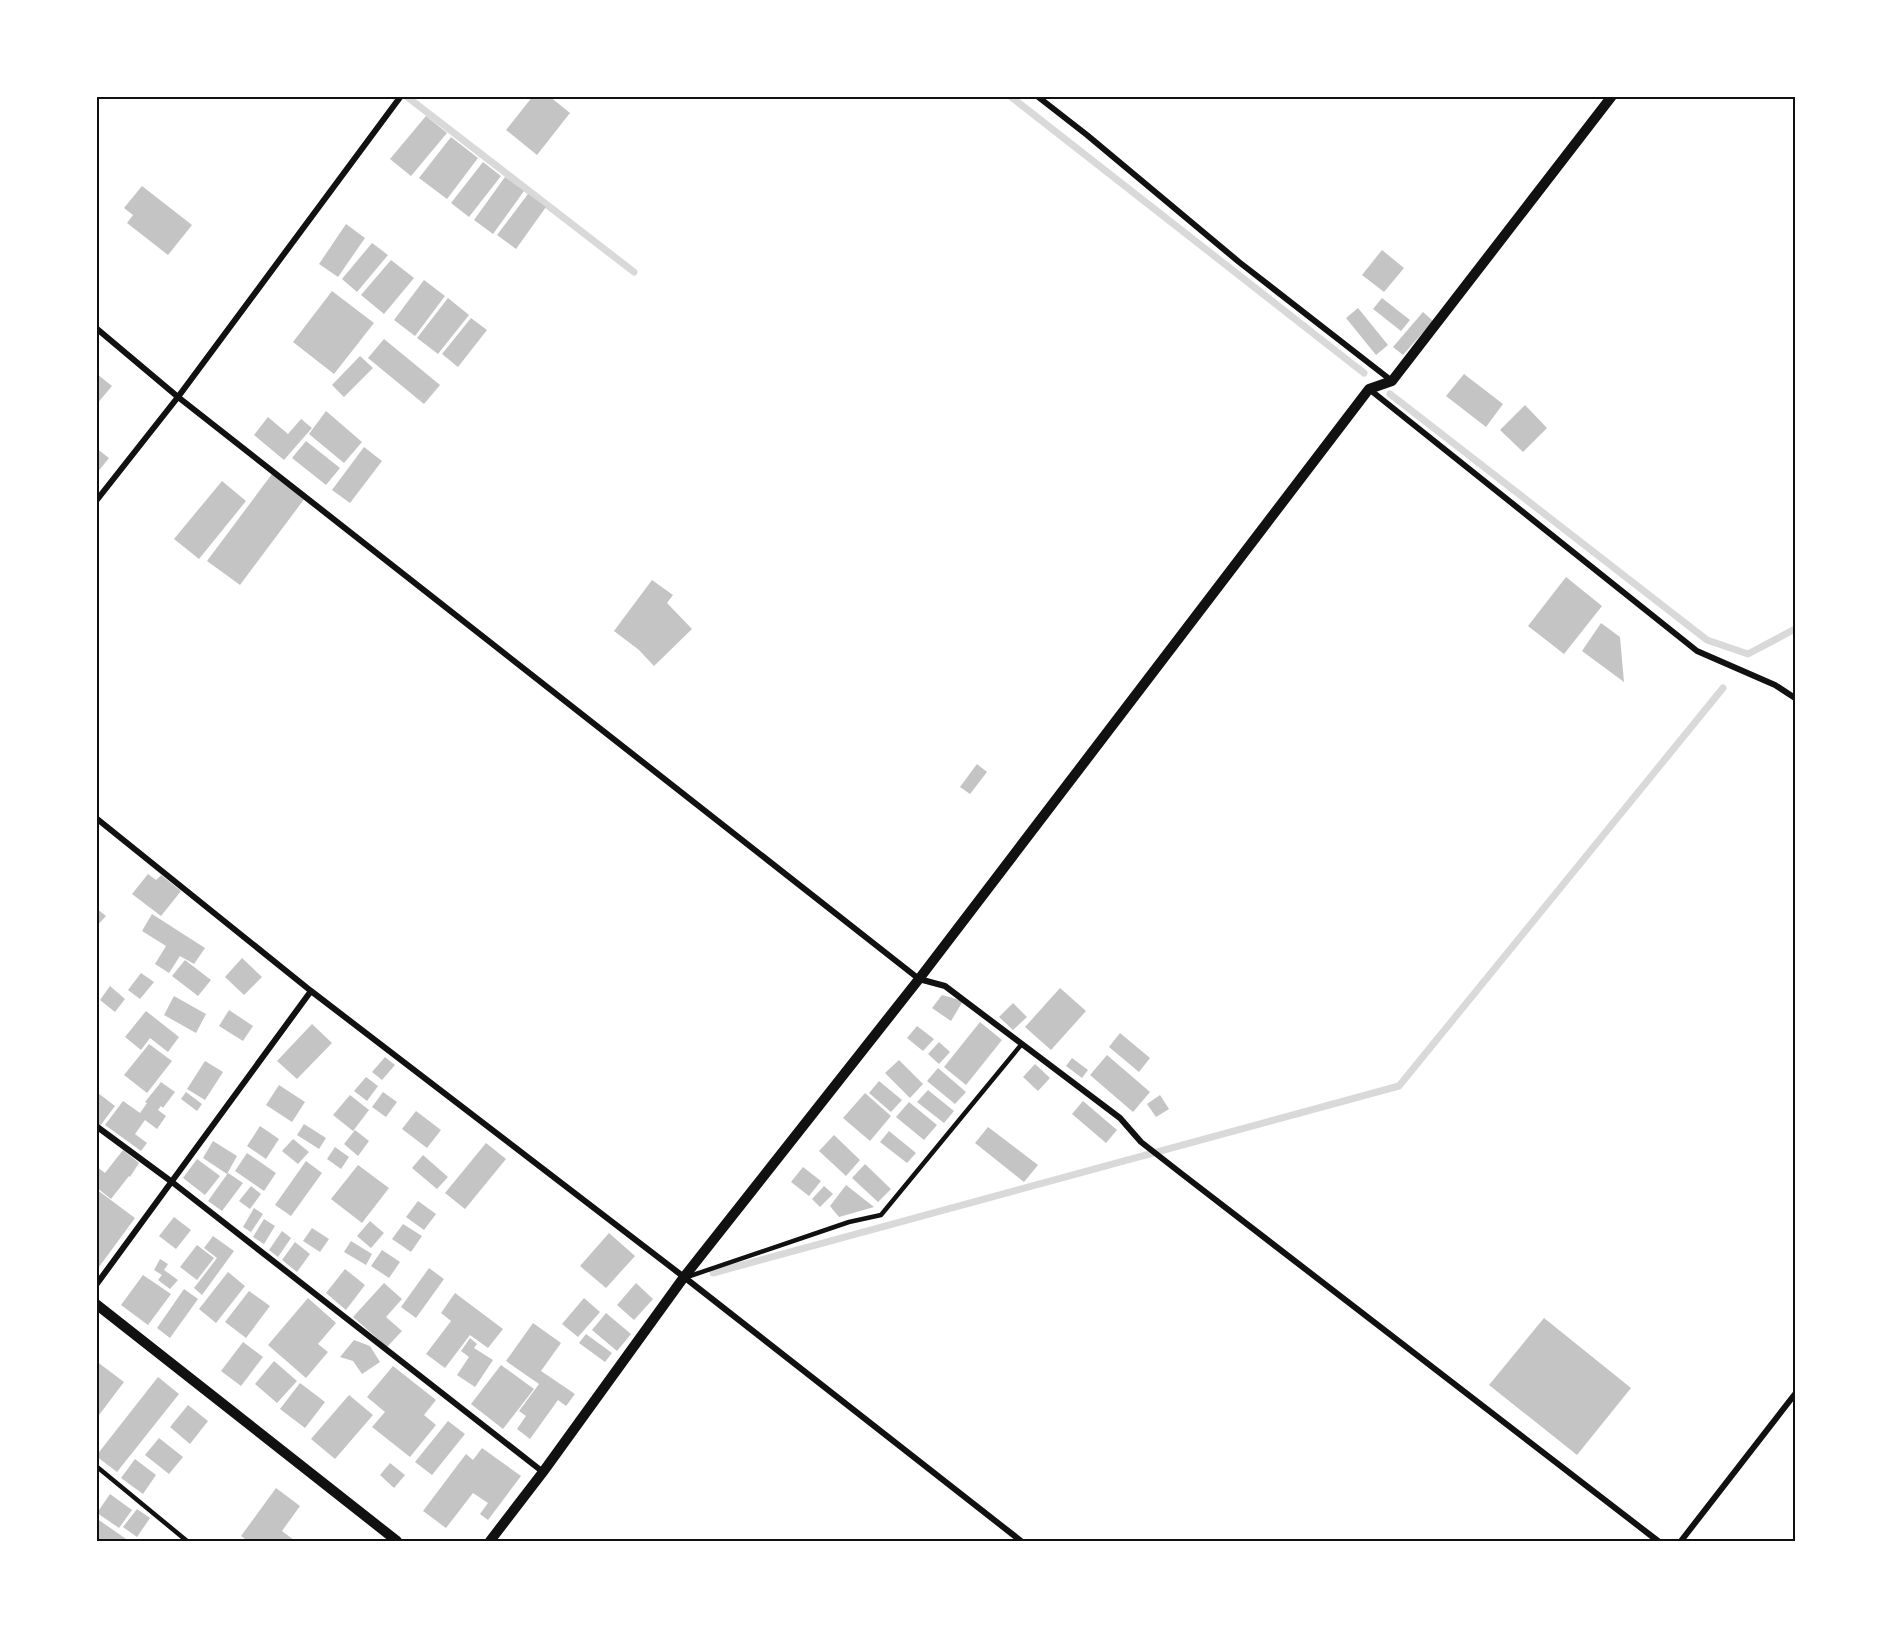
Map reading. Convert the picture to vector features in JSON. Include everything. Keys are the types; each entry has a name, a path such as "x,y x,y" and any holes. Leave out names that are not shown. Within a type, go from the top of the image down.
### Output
{"street":[{"path":"96,501 178,397 401,96"},
{"path":"1037,96 1239,262 1392,381"},
{"path":"490,1541 684,1278 919,979 1369,389 1392,381 1612,96"},
{"path":"96,328 178,397 919,979 945,986 1120,1118 1141,1142 1658,1541"},
{"path":"1369,389 1697,651 1775,685 1795,698"},
{"path":"96,818 311,991 1021,1541"},
{"path":"96,1285 311,991"},
{"path":"96,1126 172,1182 543,1472"},
{"path":"96,1304 398,1541"},
{"path":"1681,1541 1795,1394"}],"lane":[{"path":"684,1278 849,1222 881,1215 1021,1045"},
{"path":"96,1466 187,1541"}],"building":[{"path":"533,96 549,96 570,113 537,155 506,130"},
{"path":"426,116 447,133 411,176 390,159"},
{"path":"451,137 478,158 447,199 419,178"},
{"path":"483,162 501,176 469,217 451,203"},
{"path":"505,177 524,191 493,234 474,220"},
{"path":"142,186 192,225 168,255 127,223 133,215 124,208"},
{"path":"528,194 546,207 516,249 497,235"},
{"path":"346,224 365,238 338,277 319,264"},
{"path":"372,243 388,255 357,292 342,279"},
{"path":"1382,250 1404,268 1384,292 1362,275"},
{"path":"391,260 414,278 384,314 361,295"},
{"path":"424,280 445,296 415,336 394,320"},
{"path":"332,291 374,323 334,374 293,342"},
{"path":"448,298 469,315 438,354 417,338"},
{"path":"1382,298 1410,320 1401,331 1373,309"},
{"path":"1358,308 1388,345 1376,355 1346,318"},
{"path":"1423,312 1433,321 1403,355 1393,347"},
{"path":"471,318 487,330 458,367 442,354"},
{"path":"384,339 440,385 424,404 368,358"},
{"path":"360,356 373,368 344,397 332,385"},
{"path":"97,374 112,386 96,405 96,376"},
{"path":"1464,374 1503,404 1486,427 1446,396"},
{"path":"1525,405 1547,428 1523,452 1500,430"},
{"path":"326,411 362,442 344,463 309,434"},
{"path":"268,417 288,434 301,419 312,428 284,460 254,435"},
{"path":"306,441 340,468 326,485 292,458"},
{"path":"364,447 382,461 350,503 332,490"},
{"path":"96,448 109,458 96,474"},
{"path":"272,474 305,498 240,585 207,561"},
{"path":"222,481 246,501 199,559 174,539"},
{"path":"1566,577 1602,606 1564,654 1528,626"},
{"path":"652,580 673,595 667,603 692,629 654,666 639,650 614,631"},
{"path":"1601,623 1620,637 1624,682 1582,651"},
{"path":"977,764 987,772 970,794 960,787"},
{"path":"148,874 156,880 161,875 181,891 161,916 132,894"},
{"path":"96,908 106,916 96,927"},
{"path":"152,914 205,948 194,964 180,956 169,973 155,964 166,946 142,931"},
{"path":"242,958 262,977 244,995 225,977"},
{"path":"185,960 211,980 198,996 172,976"},
{"path":"141,973 154,982 140,999 128,990"},
{"path":"110,986 125,999 115,1012 100,1000"},
{"path":"1060,988 1086,1011 1051,1050 1025,1027"},
{"path":"942,995 963,1001 951,1021 932,1008"},
{"path":"174,996 206,1014 196,1033 164,1015"},
{"path":"1013,1003 1027,1017 1013,1030 999,1017"},
{"path":"229,1010 253,1026 243,1041 219,1026"},
{"path":"146,1011 179,1037 168,1052 150,1038 141,1050 125,1037"},
{"path":"980,1022 1002,1040 966,1085 944,1067"},
{"path":"312,1024 332,1043 297,1079 277,1061"},
{"path":"917,1026 934,1039 923,1051 907,1038"},
{"path":"1120,1033 1150,1058 1139,1072 1109,1047"},
{"path":"939,1042 950,1052 939,1064 928,1054"},
{"path":"149,1044 172,1061 147,1093 124,1075"},
{"path":"1107,1055 1150,1092 1133,1112 1090,1075"},
{"path":"385,1057 395,1065 382,1080 372,1072"},
{"path":"1072,1058 1088,1070 1082,1078 1066,1066"},
{"path":"899,1060 923,1084 910,1098 885,1073"},
{"path":"205,1061 223,1072 205,1100 187,1089"},
{"path":"1035,1064 1050,1078 1038,1091 1023,1077"},
{"path":"938,1068 966,1092 955,1104 927,1081"},
{"path":"366,1077 378,1086 367,1101 354,1091"},
{"path":"879,1081 902,1100 891,1112 869,1093"},
{"path":"161,1082 175,1092 163,1108 161,1106 158,1110 166,1116 157,1129 145,1120 135,1134 147,1143 141,1151 105,1125 123,1101 140,1113 147,1103 145,1102"},
{"path":"279,1085 305,1102 292,1122 266,1105"},
{"path":"928,1090 954,1111 944,1123 917,1102"},
{"path":"186,1092 202,1104 197,1111 181,1099"},
{"path":"383,1092 397,1102 386,1117 372,1107"},
{"path":"98,1093 115,1106 100,1126 96,1122 96,1095"},
{"path":"865,1093 891,1116 870,1141 843,1118"},
{"path":"350,1095 369,1110 353,1131 333,1115"},
{"path":"1160,1095 1169,1109 1156,1117 1147,1104"},
{"path":"1083,1101 1117,1130 1106,1143 1072,1114"},
{"path":"909,1102 937,1125 924,1140 896,1117"},
{"path":"416,1111 441,1130 427,1148 402,1129"},
{"path":"304,1124 326,1138 319,1149 297,1135"},
{"path":"260,1126 279,1139 266,1159 247,1146"},
{"path":"988,1127 1038,1165 1024,1182 975,1143"},
{"path":"355,1130 369,1141 358,1156 344,1144"},
{"path":"889,1131 916,1153 907,1163 880,1142"},
{"path":"834,1135 860,1160 846,1176 819,1151"},
{"path":"293,1139 309,1152 298,1164 282,1151"},
{"path":"213,1141 237,1156 227,1174 203,1158"},
{"path":"486,1143 506,1159 465,1209 445,1193"},
{"path":"335,1147 349,1157 341,1169 327,1159"},
{"path":"123,1150 139,1163 111,1199 96,1187 96,1166 105,1173"},
{"path":"247,1153 276,1173 264,1191 235,1171"},
{"path":"423,1155 448,1177 437,1189 412,1168"},
{"path":"197,1159 220,1176 205,1195 183,1178"},
{"path":"306,1161 322,1173 291,1216 275,1205"},
{"path":"865,1164 891,1189 878,1202 852,1178"},
{"path":"358,1165 389,1188 362,1223 331,1199"},
{"path":"803,1167 821,1181 809,1196 791,1182"},
{"path":"228,1173 243,1183 222,1211 208,1201"},
{"path":"846,1185 874,1207 839,1217 830,1206"},
{"path":"251,1186 261,1194 250,1209 239,1201"},
{"path":"824,1186 833,1194 820,1207 812,1199"},
{"path":"96,1189 135,1218 96,1271"},
{"path":"418,1201 436,1214 424,1230 406,1217"},
{"path":"254,1208 263,1214 251,1232 243,1227"},
{"path":"174,1217 191,1230 176,1249 159,1236"},
{"path":"264,1219 275,1226 264,1244 253,1237"},
{"path":"370,1221 384,1233 371,1248 357,1236"},
{"path":"403,1224 422,1236 411,1252 392,1239"},
{"path":"312,1228 329,1239 320,1252 303,1241"},
{"path":"282,1231 291,1238 278,1257 269,1250"},
{"path":"609,1233 635,1256 606,1288 580,1266"},
{"path":"213,1236 234,1251 202,1295 194,1288 217,1258 204,1248"},
{"path":"351,1241 372,1254 366,1265 344,1252"},
{"path":"295,1242 310,1254 297,1272 282,1260"},
{"path":"197,1245 214,1258 197,1280 180,1267"},
{"path":"382,1250 400,1262 389,1278 371,1266"},
{"path":"160,1259 168,1264 164,1270 178,1280 170,1289 158,1280 162,1275 154,1270"},
{"path":"429,1268 444,1279 416,1318 401,1307"},
{"path":"345,1269 365,1285 346,1310 326,1293"},
{"path":"228,1272 245,1286 216,1323 199,1309"},
{"path":"143,1275 171,1294 148,1325 121,1305"},
{"path":"384,1283 402,1299 386,1317 402,1331 387,1347 353,1317"},
{"path":"636,1283 653,1299 634,1320 617,1305"},
{"path":"184,1289 198,1299 170,1338 157,1328"},
{"path":"249,1291 270,1306 246,1338 225,1322"},
{"path":"455,1293 503,1329 488,1348 470,1335 445,1368 426,1354 451,1321 441,1313"},
{"path":"308,1298 336,1323 318,1344 328,1352 306,1378 268,1345"},
{"path":"584,1298 600,1312 578,1337 562,1324"},
{"path":"606,1313 631,1334 617,1351 592,1330"},
{"path":"1544,1318 1631,1388 1577,1455 1489,1385"},
{"path":"533,1323 561,1343 541,1371 575,1394 566,1406 558,1400 530,1439 517,1429 526,1416 519,1411 539,1384 506,1361"},
{"path":"586,1334 612,1353 605,1362 579,1343"},
{"path":"470,1338 477,1344 474,1348 493,1360 475,1387 457,1375 469,1357 461,1351"},
{"path":"354,1340 370,1346 380,1362 362,1374 353,1361 340,1357"},
{"path":"243,1342 263,1357 241,1386 221,1371"},
{"path":"96,1361 124,1382 96,1419"},
{"path":"274,1361 297,1381 277,1403 255,1384"},
{"path":"501,1365 534,1389 503,1429 471,1404"},
{"path":"393,1366 436,1400 424,1415 436,1425 410,1457 372,1427 385,1412 367,1397"},
{"path":"158,1377 179,1394 117,1472 96,1456"},
{"path":"300,1383 325,1402 305,1428 280,1409"},
{"path":"349,1395 373,1415 335,1459 311,1439"},
{"path":"188,1405 208,1421 190,1444 170,1427"},
{"path":"448,1421 465,1434 432,1475 415,1462"},
{"path":"159,1438 183,1457 169,1474 145,1455"},
{"path":"482,1448 521,1476 488,1520 480,1514 488,1503 473,1493 446,1528 423,1511 466,1454 473,1460"},
{"path":"135,1459 156,1475 143,1494 121,1478"},
{"path":"390,1463 405,1475 394,1488 380,1475"},
{"path":"276,1488 300,1506 282,1531 295,1541 248,1541 241,1536"},
{"path":"110,1494 132,1510 119,1528 97,1513"},
{"path":"137,1509 150,1518 137,1537 123,1527"},
{"path":"96,1518 129,1541 96,1541"}],"waterway":[{"path":"406,96 634,272"},
{"path":"1010,96 1364,373"},
{"path":"1390,394 1707,640 1748,654 1795,629"},
{"path":"713,1273 1399,1086 1723,688"}]}
